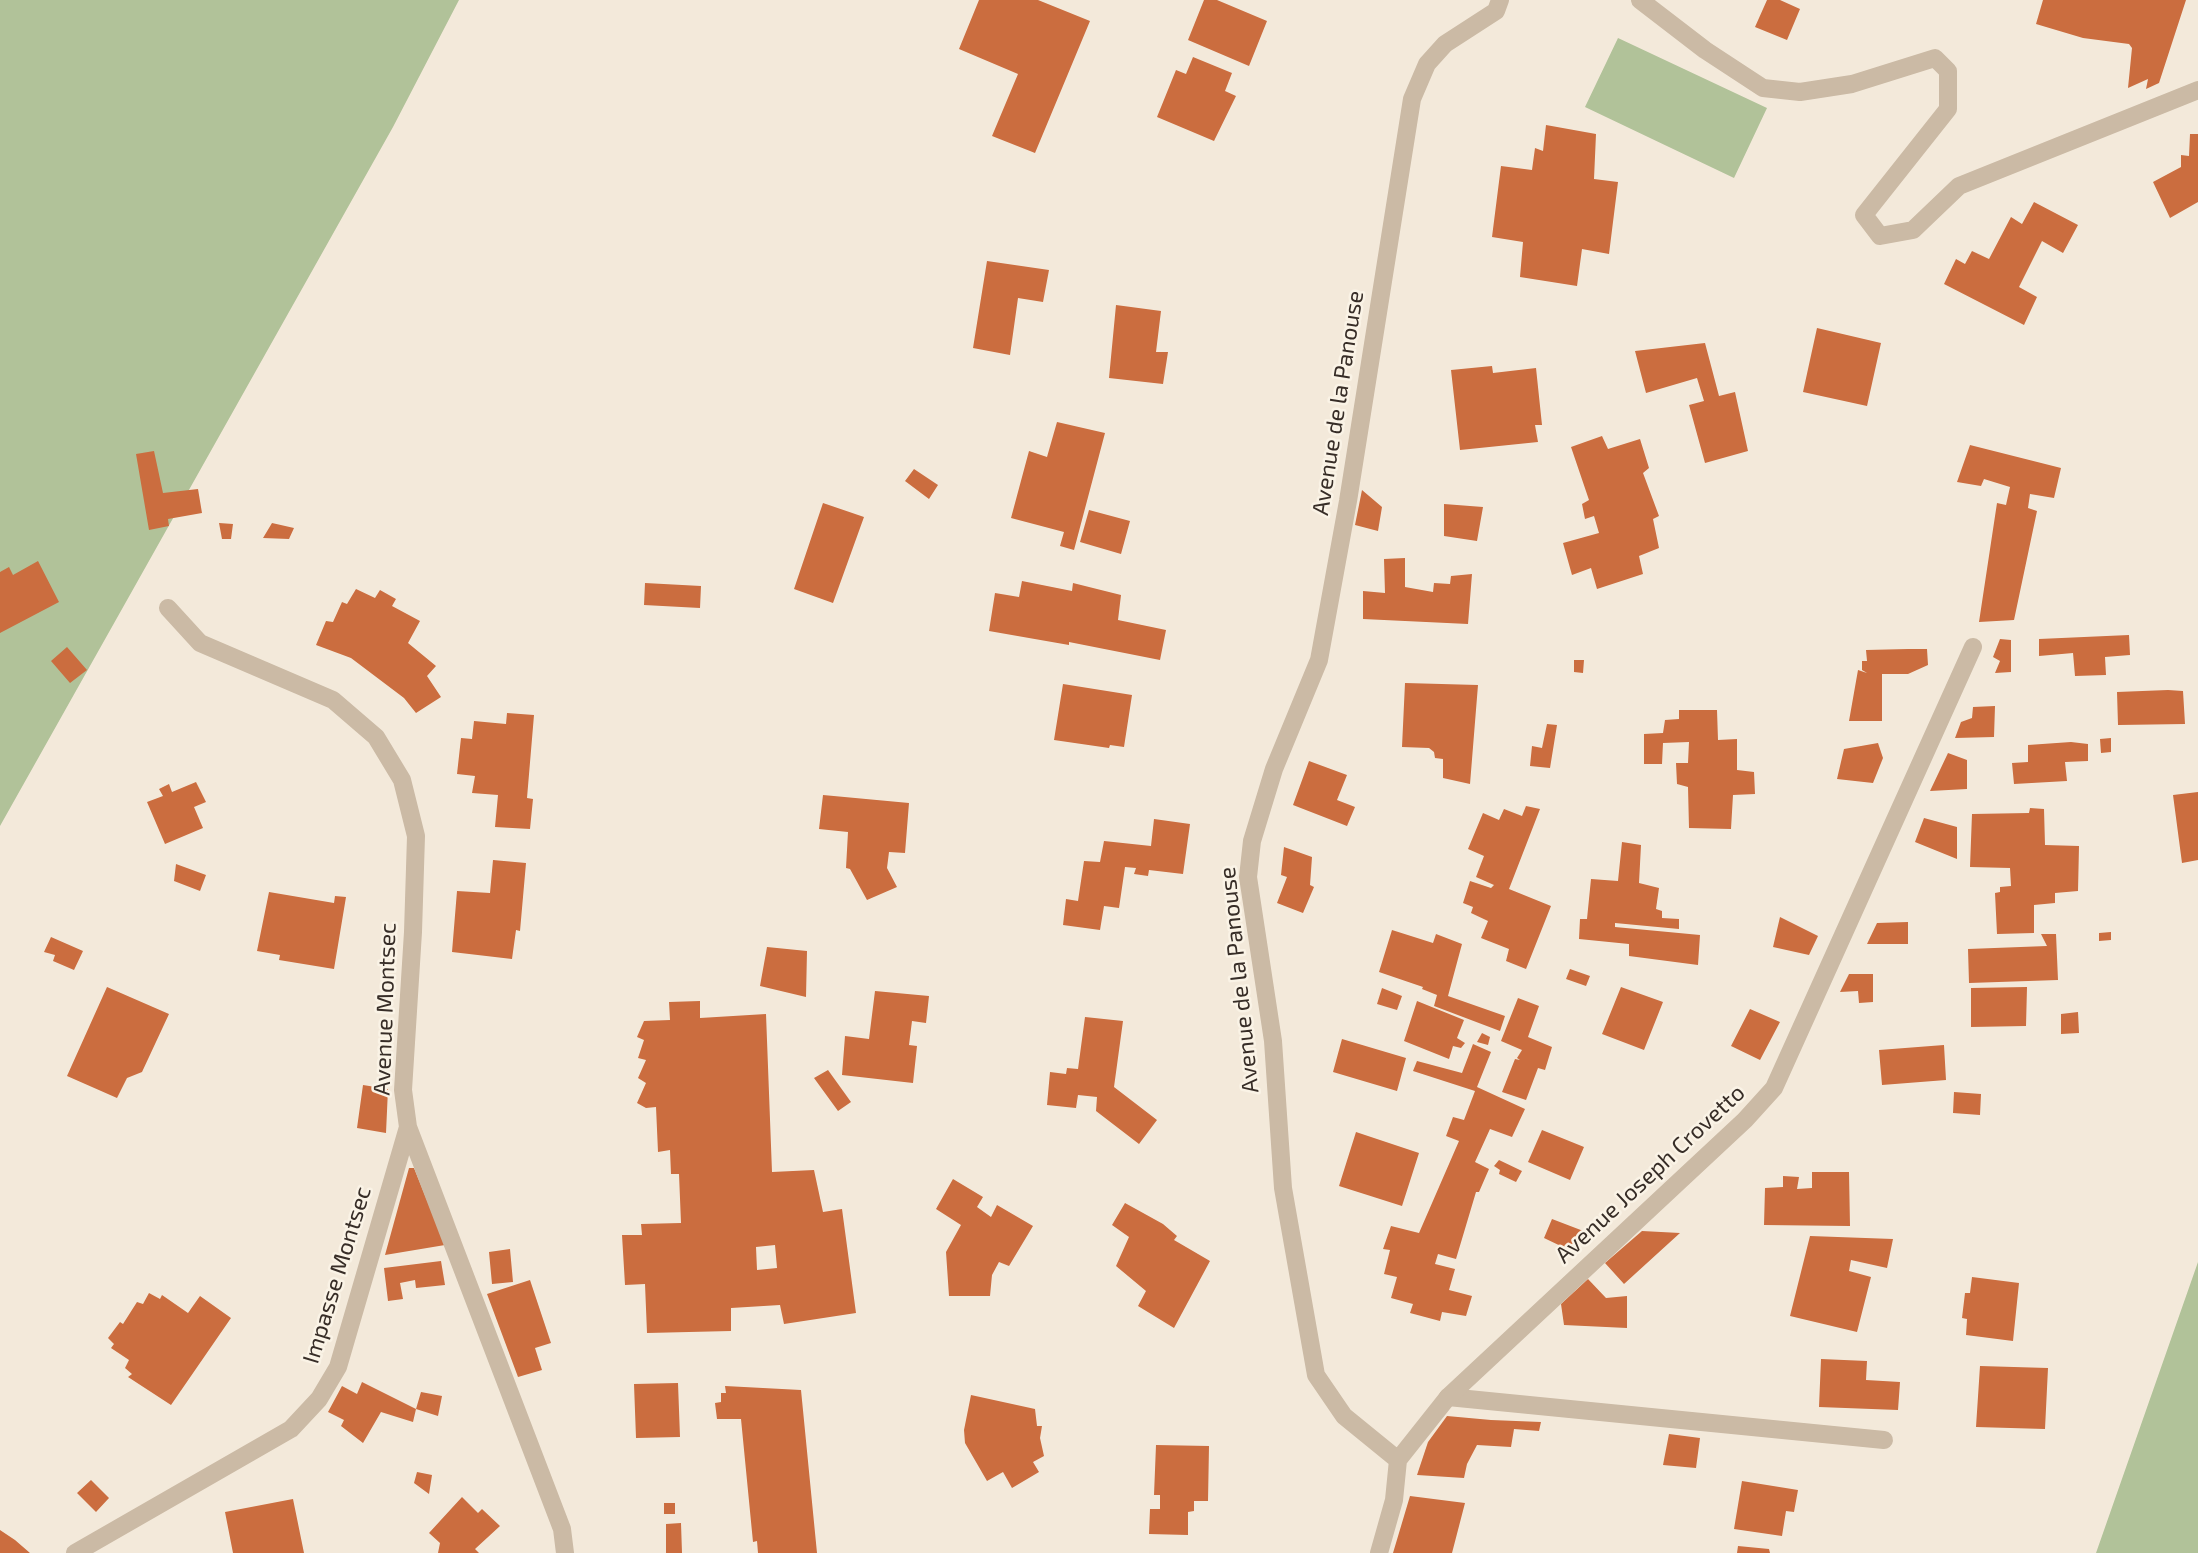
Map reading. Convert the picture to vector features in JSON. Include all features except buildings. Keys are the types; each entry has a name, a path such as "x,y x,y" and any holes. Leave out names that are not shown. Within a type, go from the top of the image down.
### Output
{"street":[{"name":"Avenue de la Panouse","path":"1398,1460 1344,1416 1316,1375 1283,1188 1273,1041 1248,877 1252,841 1273,769 1319,660 1348,501 1412,99 1427,64 1445,44 1496,11 1500,0"},
{"path":"1640,0 1705,50 1763,88 1800,92 1852,84 1935,58 1948,71 1948,109 1864,215 1880,236 1913,230 1959,186 2198,90"},
{"name":"Avenue Montsec","path":"168,608 200,643 333,700 376,737 402,780 415,836 403,1090 408,1127 562,1529 565,1553"},
{"name":"Avenue Joseph Crovetto","path":"1398,1460 1448,1396 1745,1120 1774,1088 1973,647"},
{"name":"Impasse Montsec","path":"75,1553 291,1429 319,1399 338,1367 408,1127"},
{"path":"1448,1396 1884,1440"},
{"path":"1379,1553 1394,1500 1398,1460"}],"green space":[{"path":"0,0 459,0 393,127 0,826"},
{"path":"1618,38 1767,108 1734,178 1585,107"},
{"path":"2198,1262 2198,1553 2096,1553"}]}
